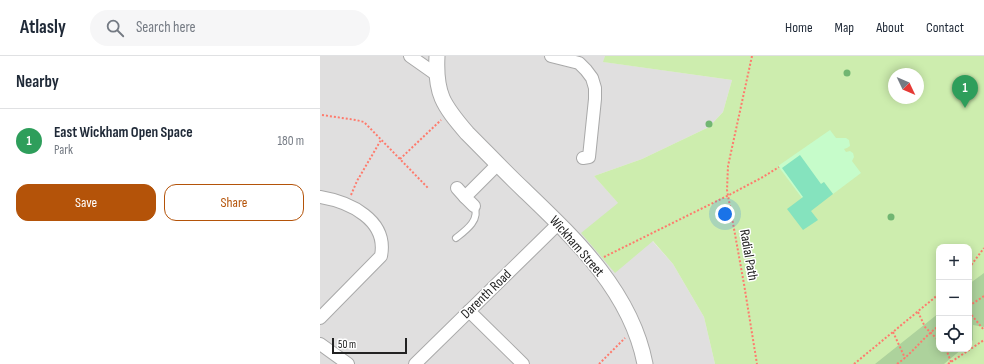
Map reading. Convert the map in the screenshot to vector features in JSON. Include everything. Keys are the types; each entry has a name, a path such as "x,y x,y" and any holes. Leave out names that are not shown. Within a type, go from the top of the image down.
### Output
{"street":[{"path":"410,56 437,75"},
{"name":"Wickham Street","path":"437,56 439,91 444,104 467,133 594,262 620,300 638,338 645,364"},
{"path":"551,56 579,64 586,70 594,83 595,99 589,157 583,158"},
{"path":"466,196 498,164"},
{"path":"456,188 466,196 474,206"},
{"path":"320,197 333,199 346,204 363,214 376,226 381,236 383,246 381,256 320,318"},
{"name":"Darenth Road","path":"415,364 558,224"},
{"path":"469,311 523,364"},
{"path":"320,344 348,364"}],"lane":[{"path":"456,238 474,219 476,212 474,206"}],"path":[{"path":"747,56 751,57"},
{"name":"Radial Path","path":"751,57 742,107 728,166 727,190 757,364"},
{"path":"322,116 364,122 428,188"},
{"path":"400,159 434,126"},
{"path":"356,183 381,140"},
{"path":"594,262 729,195 779,167"},
{"path":"972,264 984,248"},
{"path":"972,304 984,296"},
{"path":"854,364 936,297"},
{"path":"918,312 925,327 936,338"},
{"path":"972,316 984,330"},
{"path":"599,364 634,328"},
{"path":"897,364 905,358 929,332 936,328"},
{"path":"893,332 905,358"},
{"path":"948,364 984,340"},
{"path":"947,352 951,362"}],"shaded area":[{"path":"320,56 605,56 604,62 732,80 723,112 709,127 642,159 594,176 673,264 704,317 715,364 320,364"}],"green space":[{"path":"605,56 984,56 984,364 715,364 704,317 673,264 653,241 615,273 581,233 618,203 594,176 642,159 709,127 723,112 732,80 603,62"},
{"path":"830,130 836,138 846,138 849,140 850,146 844,149 846,152 850,151 853,153 854,157 852,161 861,173 833,194 824,182 802,198 778,166"},
{"path":"800,155 821,184 824,182 833,194 811,211 818,220 803,230 787,209 803,197 782,168"},
{"path":"984,273 984,327 973,325 972,341 972,316 972,282"},
{"path":"936,315 936,352 958,352 944,364 875,364"}],"place":[{"name":"East Wickham Open Space","path":"965,108"}]}
